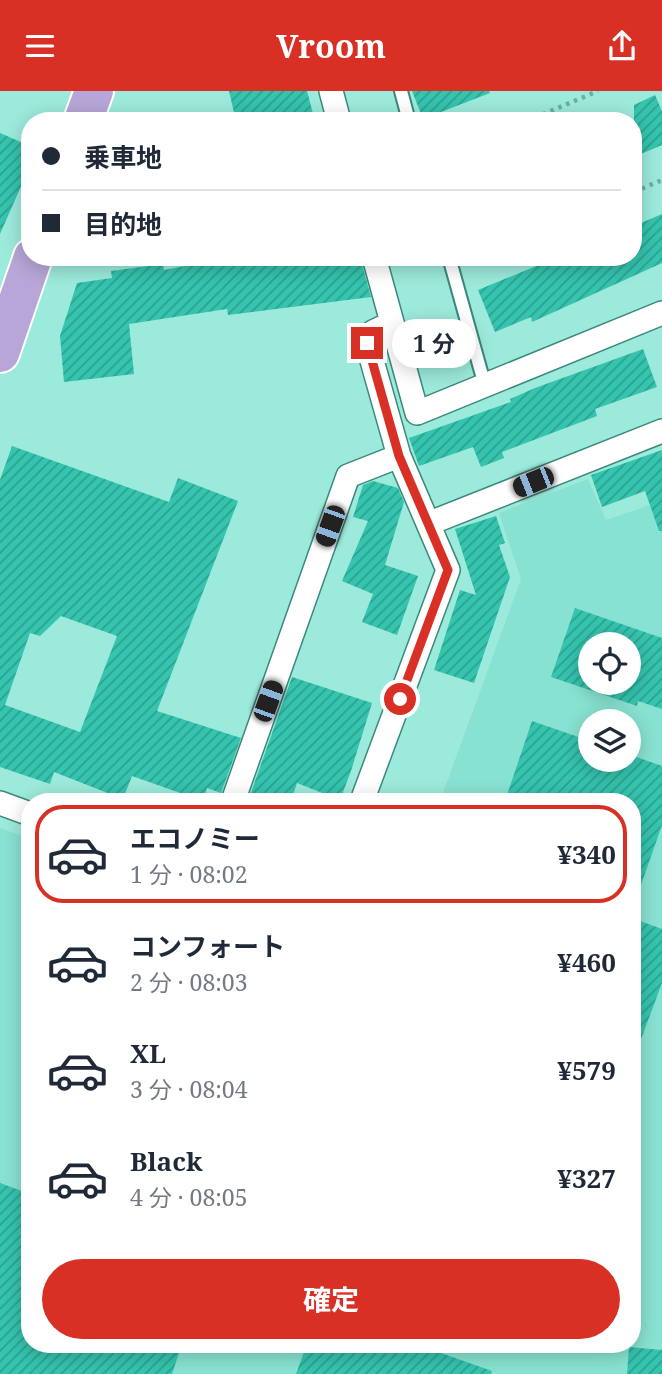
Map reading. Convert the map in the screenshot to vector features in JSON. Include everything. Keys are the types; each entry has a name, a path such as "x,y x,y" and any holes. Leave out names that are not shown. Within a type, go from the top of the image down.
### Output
{"highway":[{"path":"86,112 94,91"},
{"path":"0,352 30,266"}],"street":[{"path":"331,91 336,112"},
{"path":"376,266 417,414 662,313"},
{"path":"365,793 448,570 399,456 367,343 373,332 392,323"},
{"path":"430,523 662,431"},
{"path":"236,793 348,476 399,456"},
{"path":"0,803 21,811"}],"lane":[{"path":"401,91 407,112"},
{"path":"452,266 485,386"}],"path":[{"path":"548,112 598,91"},
{"path":"642,189 662,180"}],"shaded area":[{"path":"588,479 606,520 662,501 662,1374 0,1374 0,828 21,836 21,1353 641,1353 641,793 443,793 521,579 499,513"}],"building":[{"path":"229,91 307,91 313,112 234,112"},
{"path":"412,91 490,93 441,112 420,112"},
{"path":"655,95 662,111 662,145 642,154 642,112 634,112 634,105"},
{"path":"0,133 21,142 21,186 0,234"},
{"path":"662,214 662,263 532,322 531,317 495,332 478,290 536,266 642,266 642,223"},
{"path":"148,266 163,266 164,270 184,266 362,266 371,297 228,315 227,309 129,324 134,374 64,382 60,336 77,283 112,278 111,271"},
{"path":"643,349 657,387 595,409 597,416 502,452 504,458 481,467 473,447 419,466 409,438 511,402 510,399 535,388"},
{"path":"12,446 169,502 178,478 238,501 157,711 241,738 221,793 207,788 205,793 180,793 132,776 125,793 108,793 54,772 50,784 0,767 0,480","holes":["61,616 117,636 80,732 5,705 30,633 40,636"]},
{"path":"662,450 662,531 659,531 645,491 602,507 591,475"},
{"path":"373,481 398,488 404,502 385,565 418,576 397,635 362,622 373,594 342,581 368,521 353,517 363,485"},
{"path":"496,516 505,543 499,545 510,577 474,683 434,670 460,590 476,595 455,529"},
{"path":"575,608 662,638 662,709 638,701 637,706 604,695 641,695 641,632 578,632 578,686 551,677"},
{"path":"292,677 372,703 343,793 322,793 297,783 294,793 251,793"},
{"path":"532,721 578,737 578,772 641,772 641,759 662,766 662,825 641,885 641,793 508,793"},
{"path":"641,921 662,929 662,983 641,1039"},
{"path":"0,1183 21,1191 21,1353 179,1353 172,1374 0,1374"},
{"path":"641,1348 662,1350 662,1374 627,1374 629,1353 641,1353"},
{"path":"304,1353 441,1353 492,1371 491,1374 296,1374"}],"route":[{"path":"367,343 399,456 448,570 400,699"}]}
